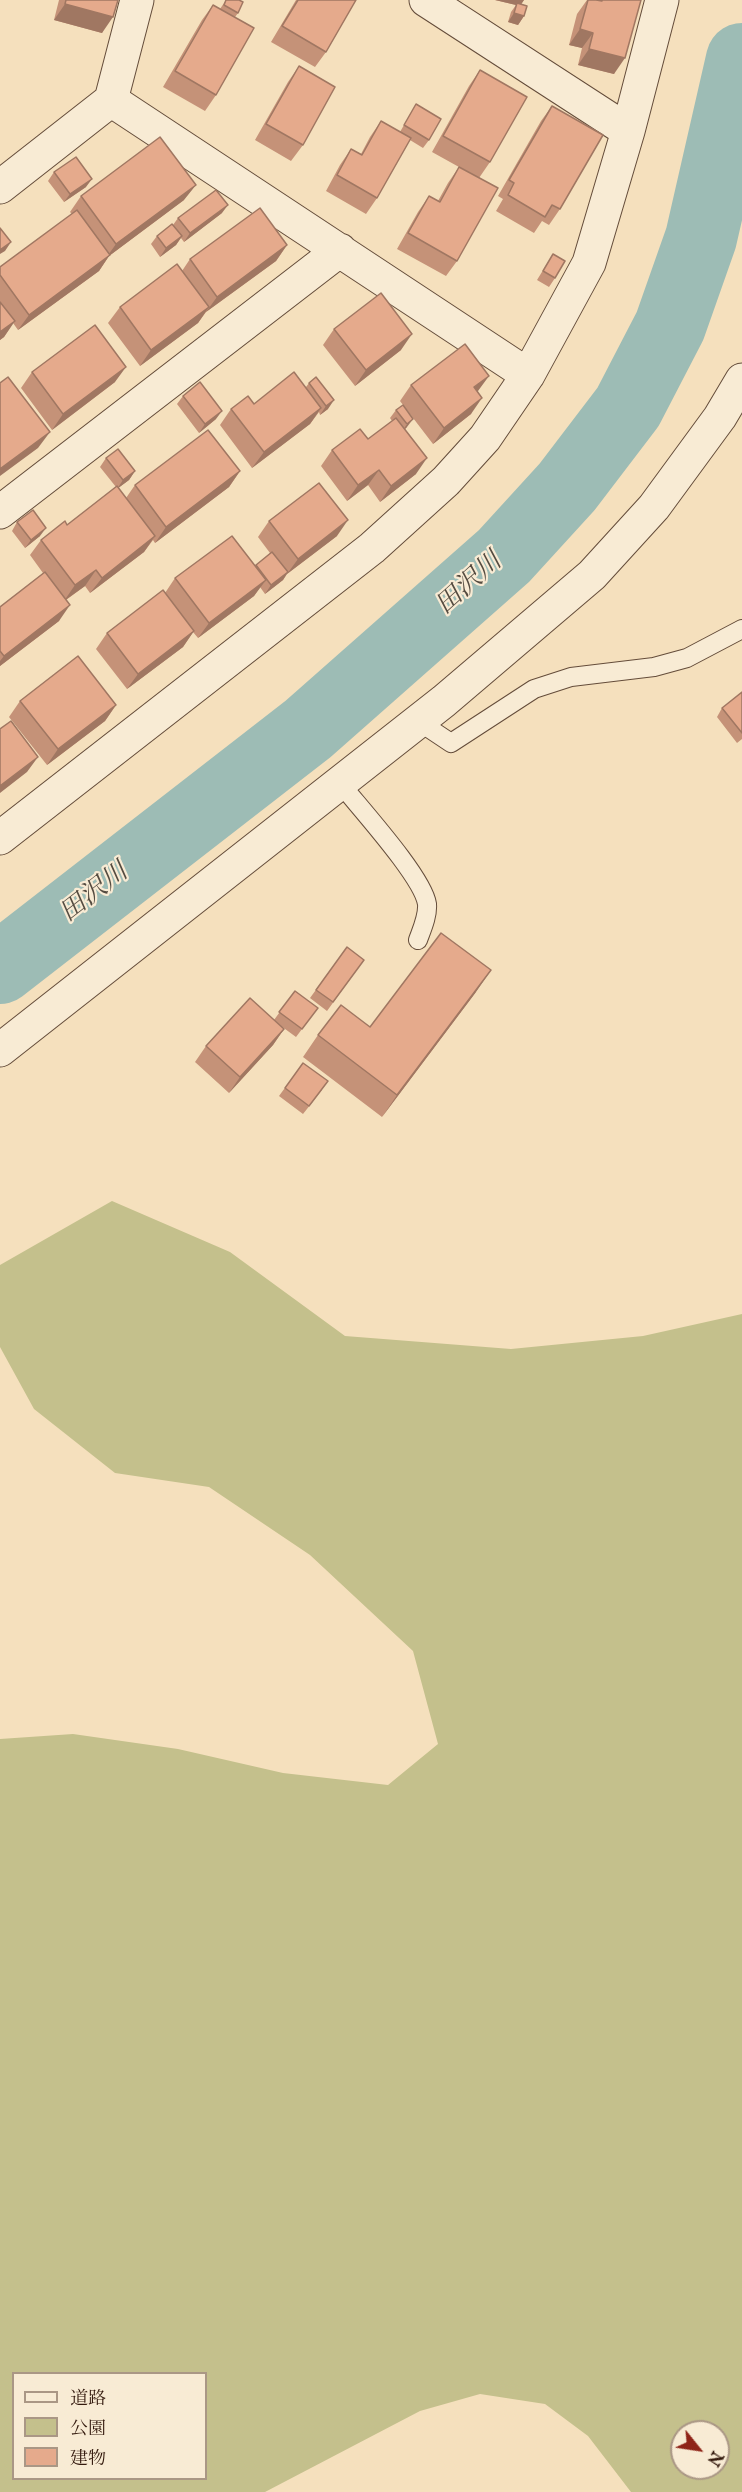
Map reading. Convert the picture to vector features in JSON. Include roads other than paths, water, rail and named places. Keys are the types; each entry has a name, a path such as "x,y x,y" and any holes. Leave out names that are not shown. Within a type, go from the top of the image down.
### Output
{"street":[{"path":"0,187 111,100 137,0"},
{"path":"426,0 628,131"},
{"path":"0,838 372,548 446,481 485,438 528,375 589,263 628,131 662,0"},
{"path":"111,100 528,375"},
{"path":"0,512 340,250"},
{"path":"0,1050 418,721 592,575 654,507 720,417 742,380"}],"lane":[{"path":"418,721 451,743 534,689 571,677 654,666 687,658 742,629"},
{"path":"339,783 405,863 427,902 427,914 418,940"}],"waterway":[{"name":"田沢川","path":"0,968 308,729 504,556 567,487 628,407 670,326 701,238 742,59"}]}
